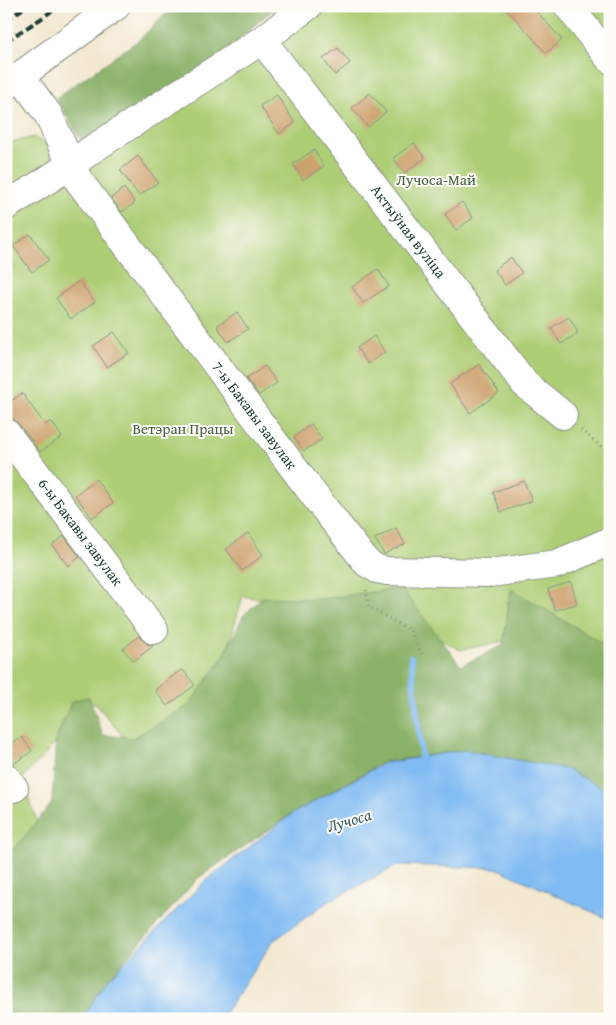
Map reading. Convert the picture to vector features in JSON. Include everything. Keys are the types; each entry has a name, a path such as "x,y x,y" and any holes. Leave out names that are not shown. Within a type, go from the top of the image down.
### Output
{"street":[{"path":"13,81 116,6"},
{"path":"568,6 610,59"},
{"path":"6,206 262,40 296,9"},
{"name":"Актыўная вуліца","path":"262,40 525,384 563,415"},
{"name":"7-ы Бакавы завулак","path":"13,81 48,114 79,181 367,563"},
{"name":"6-ы Бакавы завулак","path":"6,433 154,630"},
{"path":"367,563 377,569 387,571 490,573 557,564 610,541"}],"path":[{"path":"563,415 610,454"},
{"path":"367,563 363,573 369,607 410,630 423,657"}],"green space":[{"path":"174,6 278,6 206,70 81,140 56,98 139,40"},
{"path":"317,6 610,6 610,647 506,601 524,637 460,650 374,601 308,607 243,596 217,685 136,752 94,702 22,779 44,841 6,872 6,216"},
{"path":"34,137 53,149 49,170 6,198 6,143"},
{"path":"401,588 461,666 503,645 511,589 610,648 610,793 566,769 466,750 383,762 290,815 198,878 107,980 82,1019 12,1019 6,999 6,851 15,848 52,803 56,738 72,701 89,697 103,735 133,738 188,706 223,658 243,616 263,597 321,599"}],"water":[{"name":"Лучоса","path":"465,750 566,769 610,792 610,920 496,868 398,865 327,902 273,941 221,1019 82,1019 107,980 205,881 292,814 384,763"}],"building":[{"path":"504,6 532,6 562,40 546,53"},
{"path":"338,48 350,63 335,75 323,59"},
{"path":"370,93 386,112 368,127 352,108"},
{"path":"277,95 295,123 279,134 260,106"},
{"path":"414,143 425,158 405,173 393,158"},
{"path":"314,150 324,166 303,180 293,164"},
{"path":"138,156 158,182 139,196 120,170"},
{"path":"124,188 135,203 122,212 111,198"},
{"path":"462,202 473,218 456,230 445,214"},
{"path":"30,234 49,260 32,272 13,246"},
{"path":"511,257 522,273 505,285 494,270"},
{"path":"378,269 389,286 363,303 352,287"},
{"path":"79,281 95,302 71,319 56,298"},
{"path":"237,312 248,329 228,342 217,326"},
{"path":"569,317 578,333 561,344 551,328"},
{"path":"114,332 129,353 107,367 93,346"},
{"path":"374,336 385,352 368,364 357,348"},
{"path":"479,364 499,393 470,413 450,384"},
{"path":"265,366 277,383 259,395 246,379"},
{"path":"22,393 45,425 51,421 62,437 40,452 18,423 13,419 6,418 6,405"},
{"path":"311,424 322,439 304,451 294,437"},
{"path":"96,479 113,503 92,518 75,495"},
{"path":"524,481 532,501 501,512 493,492"},
{"path":"396,528 405,544 384,554 375,539"},
{"path":"248,533 263,555 242,571 226,549"},
{"path":"64,536 80,557 68,566 52,545"},
{"path":"571,582 577,604 555,610 548,589"},
{"path":"139,636 147,644 153,646 134,661 123,649"},
{"path":"182,669 195,685 167,706 155,690"},
{"path":"22,737 32,751 13,764 6,756 6,748"}],"waterway":[{"path":"411,657 422,765"}],"railway":[{"path":"6,20 27,6"},
{"path":"6,41 58,6"}],"park label":[{"name":"Лучоса-Май","path":"436,180"},
{"name":"Ветэран Працы","path":"183,429"}]}
